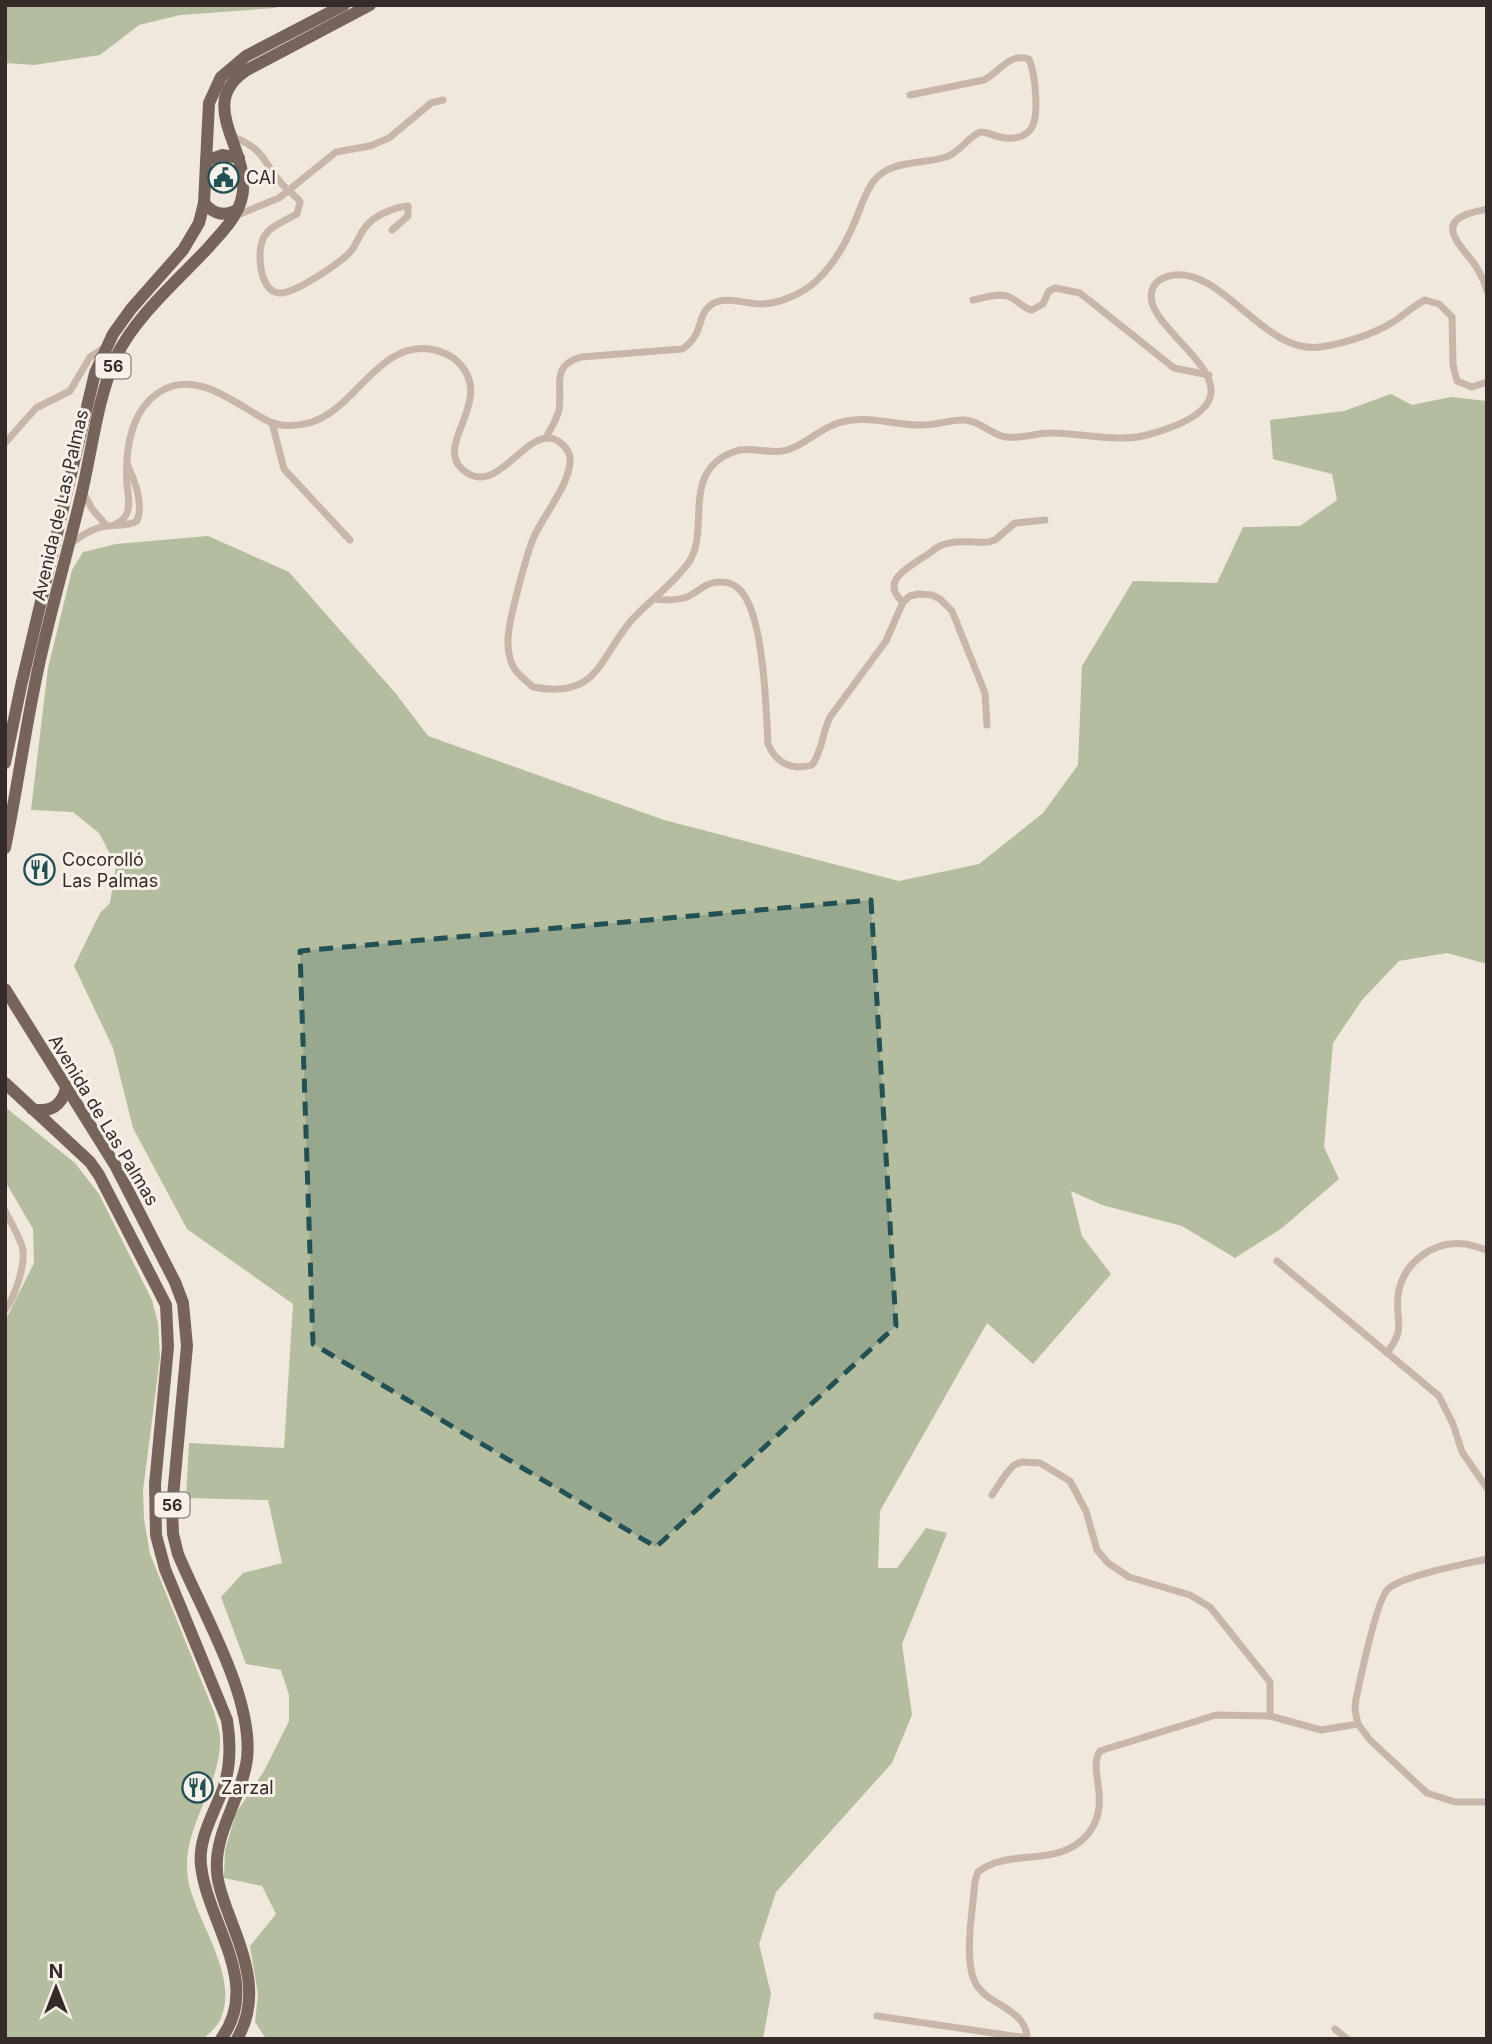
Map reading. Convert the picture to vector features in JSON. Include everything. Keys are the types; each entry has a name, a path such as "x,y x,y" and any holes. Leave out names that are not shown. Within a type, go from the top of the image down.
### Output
{"main road":[{"name":"Avenida de Las Palmas","path":"5,764 85,409 104,348 131,309 183,250 199,222 204,204 209,103 221,77 246,56 344,5"},
{"path":"204,204 208,209 220,214 236,213 244,179 224,112 224,102 228,87 237,76 370,5"},
{"path":"206,161 222,155 239,158"},
{"name":"Avenida de Las Palmas","path":"5,848 40,661 83,490 96,424 115,359 125,340 236,213"},
{"name":"Avenida de Las Palmas","path":"6,992 115,1165 175,1282 183,1303 187,1346 172,1485 173,1534 183,1566 238,1696 248,1743 244,1774 216,1857 222,1893 250,1983 249,2011 237,2039"},
{"name":"Avenida de Las Palmas","path":"5,1083 90,1162 166,1305 168,1347 155,1484 156,1535 165,1569 227,1720 231,1746 227,1776 203,1841 201,1861 205,1889 236,1977 236,2006 221,2039"},
{"path":"32,1109 47,1110 54,1107 61,1102 66,1088"}],"street":[{"path":"110,526 124,518 128,510 126,462 130,435 144,409 161,391 172,386 194,385 206,388 272,423 297,425 323,418 379,368 402,353 424,349 445,352 468,374 471,404 453,453 456,464 468,474 482,476 495,473 530,444 547,436 559,409 560,376 564,365 571,360 682,349 699,333 701,319 707,308 715,303 724,300 775,303 812,285 825,272 845,243 865,195 873,181 884,170 945,158 980,132 1002,138 1021,137 1028,132 1034,121 1033,68 1029,59 1010,59 984,80 910,95"},
{"path":"236,213 279,198 336,152 383,142 432,103 443,100"},
{"path":"231,136 260,152 288,190 299,199 299,211 263,235 260,246 262,276 268,288 276,293 290,290 326,270 351,251 371,221 408,206 408,216 392,230"},
{"path":"1487,209 1465,215 1457,220 1452,230 1455,241 1474,262 1487,290"},
{"path":"547,436 565,446 570,458 568,469 533,540 508,641 514,669 533,687 544,689 571,688 597,673 630,622 690,561 696,538 703,480 712,466 740,450 785,451 836,423 857,419 920,425 962,419 976,421 1004,437 1046,433 1144,435 1183,421 1204,407 1211,393 1209,375 1171,333 1151,300 1151,290 1157,281 1174,275 1191,277 1213,286 1267,329 1299,345 1318,348 1393,322 1412,306 1425,300 1439,304 1452,317 1452,365 1457,381 1472,387 1487,382"},
{"path":"973,300 1008,296 1024,308 1032,310 1043,304 1049,291 1055,288 1080,293 1174,368 1188,373 1209,375"},
{"path":"5,443 36,408 70,391 90,357 104,348"},
{"path":"272,423 284,469 350,540"},
{"path":"70,544 93,530 133,523 139,517 135,480 126,462"},
{"path":"83,490 92,509 110,526"},
{"path":"903,602 894,590 898,576 904,569 941,545 989,542 1015,523 1045,520"},
{"path":"654,599 671,601 686,597 717,581 729,582 740,589 750,605 760,649 768,744 779,761 794,768 812,765 818,756 830,717 886,641 903,602 914,595 932,595 952,611 985,693 987,725"},
{"path":"5,1211 24,1249 12,1301 5,1310"},
{"path":"1387,1353 1399,1336 1398,1295 1401,1282 1419,1256 1448,1244 1465,1244 1487,1250"},
{"path":"1277,1261 1439,1396 1462,1452 1487,1488"},
{"path":"992,1495 1014,1465 1022,1462 1040,1463 1070,1481 1087,1511 1097,1550 1108,1563 1129,1577 1190,1595 1210,1607 1270,1682 1270,1716"},
{"path":"1487,1559 1403,1581 1386,1591 1378,1607 1355,1710 1358,1724 1370,1740 1427,1793 1455,1802 1487,1802"},
{"path":"877,2016 1027,2038 1024,2024 1012,2011 982,1991 974,1982 970,1949 975,1881 978,1872 997,1861 1061,1852 1080,1841 1098,1816 1100,1798 1096,1760 1100,1751 1216,1714 1270,1716 1321,1730 1358,1724"},
{"path":"1335,2029 1347,2039"}],"highlighted area":[{"path":"871,900 896,1326 656,1547 313,1344 300,951"}],"green space":[{"path":"7,5 280,5 275,8 180,15 139,25 100,55 34,65 5,63"},
{"path":"1391,394 1412,405 1451,397 1487,401 1487,964 1447,953 1399,961 1362,1000 1333,1043 1324,1147 1339,1179 1282,1228 1235,1258 1182,1226 1102,1205 1071,1191 1082,1236 1111,1274 1033,1364 987,1323 880,1511 878,1568 897,1568 926,1528 947,1533 902,1644 912,1715 892,1763 776,1892 759,1944 771,1994 763,2039 266,2039 255,2022 258,1995 250,1946 276,1914 262,1886 224,1878 225,1850 236,1813 264,1771 289,1721 289,1695 281,1670 246,1664 221,1597 243,1573 282,1563 268,1500 186,1498 189,1443 284,1448 293,1304 187,1229 133,1128 113,1048 74,966 100,913 110,903 116,865 99,833 73,812 31,810 48,668 72,570 83,552 116,544 208,536 289,572 397,695 428,736 664,820 899,881 979,864 1043,813 1078,765 1082,666 1133,581 1217,583 1243,527 1300,526 1337,500 1332,474 1273,459 1270,420 1344,411"},
{"path":"5,1107 75,1163 99,1194 152,1300 158,1323 160,1358 143,1490 144,1519 150,1554 214,1712 220,1736 219,1757 195,1826 187,1861 192,1896 221,1966 225,1984 221,2018 204,2039 5,2039 5,1321 34,1263 33,1229 5,1181"}],"place":[{"name":"CAI","path":"223,177"},
{"name":"Cocorolló Las Palmas","path":"39,869"},
{"name":"Zarzal","path":"198,1787"}]}
